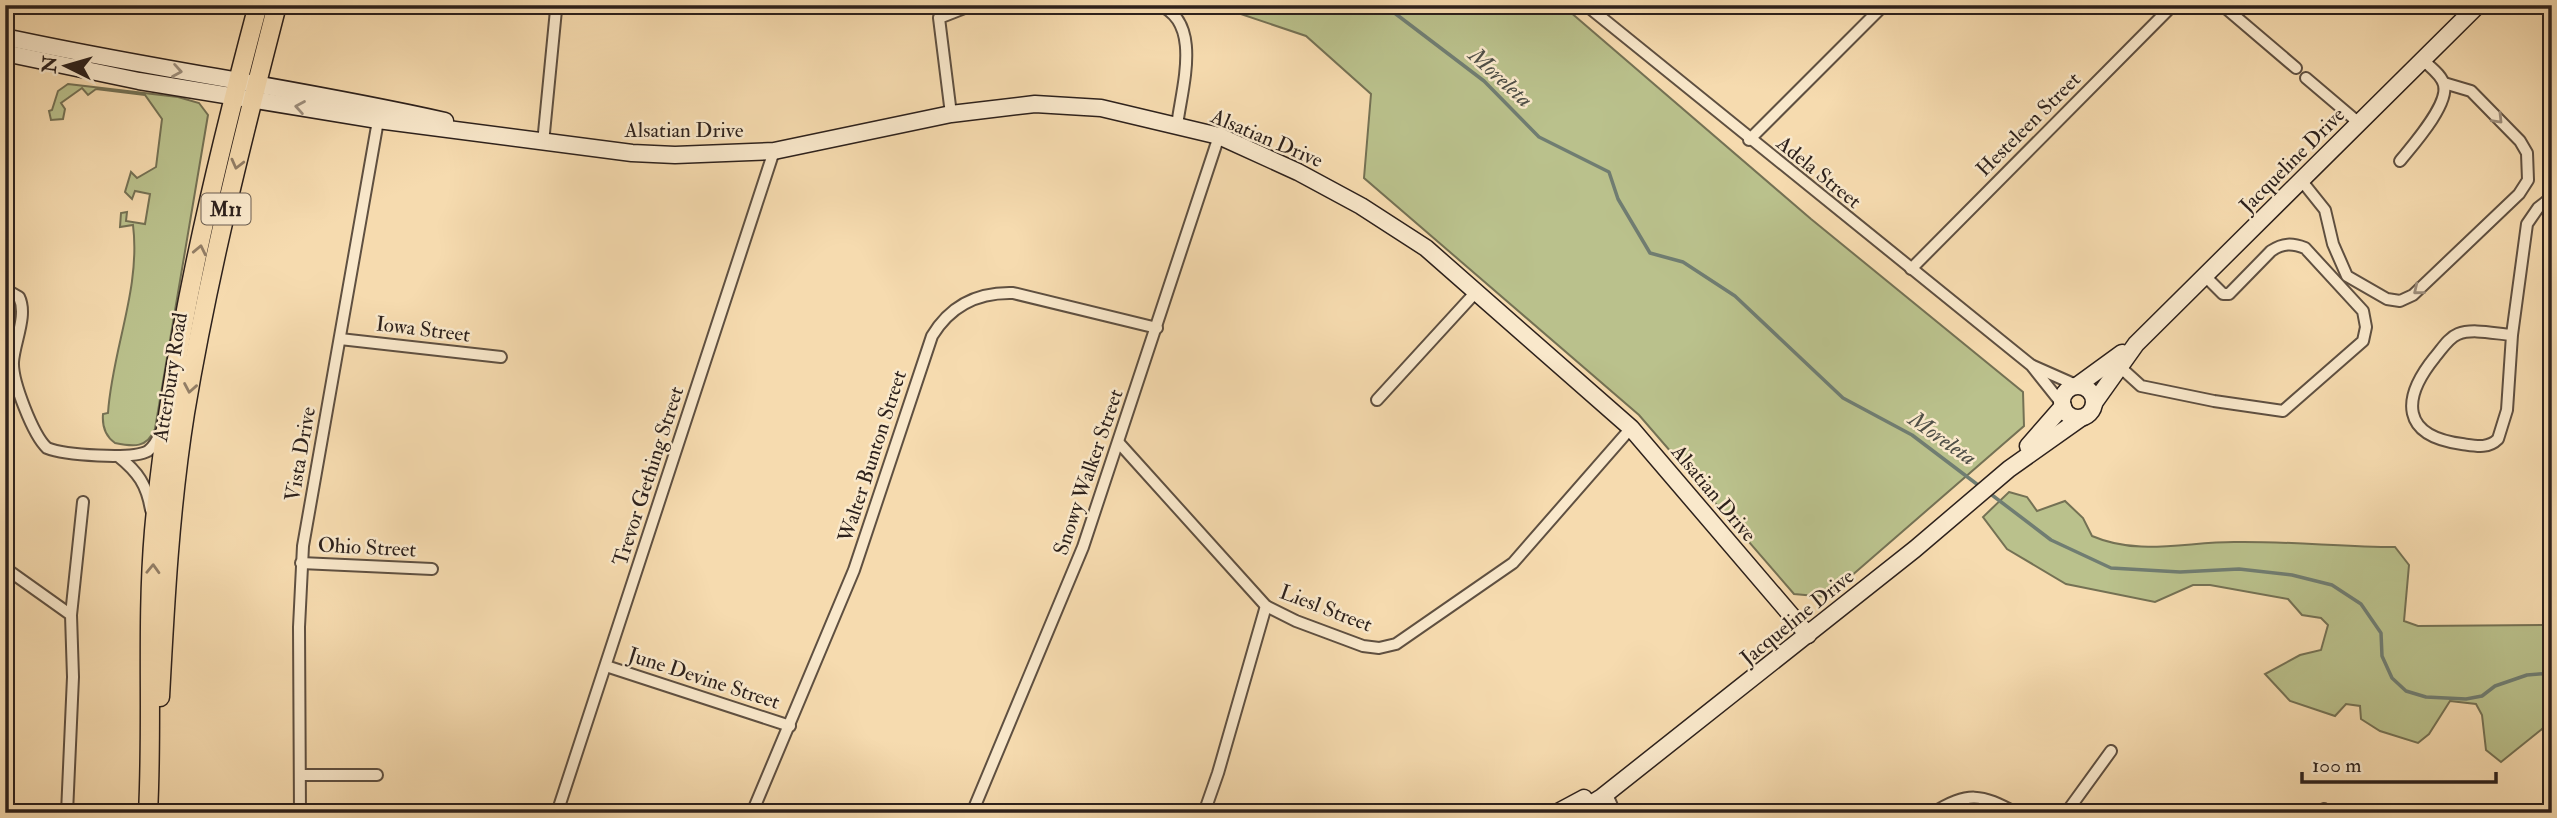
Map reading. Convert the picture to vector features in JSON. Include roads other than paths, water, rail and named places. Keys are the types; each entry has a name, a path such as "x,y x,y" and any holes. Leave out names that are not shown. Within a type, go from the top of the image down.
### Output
{"main road":[{"name":"Atterbury Road","path":"151,764 148,718 154,534 168,417 186,317 236,88 258,5"},
{"name":"Atterbury Road","path":"148,813 151,764 160,707 171,536 185,415 222,222 277,5"}],"street":[{"path":"539,5 556,10 570,5"},
{"path":"951,114 946,12 972,5"},
{"path":"1158,5 1175,14 1184,28 1186,48 1177,126"},
{"path":"1749,140 1884,5"},
{"name":"Hesteleen Street","path":"1910,269 2173,5"},
{"path":"2222,5 2296,68"},
{"name":"Jacqueline Drive","path":"2094,403 2136,344 2478,5"},
{"name":"Adela Street","path":"1592,7 1749,140 2031,365 2062,405"},
{"path":"544,143 556,10"},
{"path":"5,37 236,88"},
{"path":"5,53 139,81 236,88"},
{"path":"2301,180 2325,210 2333,244 2347,276 2387,299 2400,301 2413,295 2519,194 2528,180 2527,153 2520,141 2471,91 2444,83 2423,60"},
{"path":"2306,78 2359,123"},
{"path":"2400,161 2431,119 2444,94 2444,83"},
{"name":"Alsatian Drive","path":"236,88 544,143 675,155 774,151 1002,106 1070,105 1101,108 1220,136 1298,172 1390,222 1426,248 1631,428 1808,635"},
{"name":"Vista Drive","path":"300,813 301,563 379,113"},
{"name":"Snowy Walker Street","path":"972,813 1055,620 1119,443 1220,136"},
{"name":"Trevor Gething Street","path":"558,813 774,151"},
{"path":"2512,335 2462,333 2450,339 2415,385 2413,410 2420,429 2443,442 2482,447 2498,439 2507,410 2512,335 2527,224 2538,208 2552,197"},
{"path":"2119,366 2141,386 2214,401 2283,411 2363,341 2363,311 2305,248 2296,244 2278,246 2271,251 2229,294 2223,294 2205,276"},
{"path":"5,289 14,292 22,302 13,370 42,442 54,450 136,455 153,447 168,417"},
{"name":"Walter Bunton Street","path":"752,813 854,570 932,336 945,317 970,300 991,294 1013,293 1157,328"},
{"path":"1377,400 1475,293"},
{"name":"Iowa Street","path":"340,339 501,358"},
{"name":"Jacqueline Drive","path":"2077,385 2136,344"},
{"name":"Adela Street","path":"2031,365 2077,385"},
{"path":"2077,385 2088,389 2094,403 2090,413 2081,418 2068,414 2062,405 2064,394 2077,385"},
{"name":"Jacqueline Drive","path":"2009,469 2062,405"},
{"name":"Jacqueline Drive","path":"1576,813 1597,802 1606,792 1808,635 2009,469 2081,418"},
{"name":"Liesl Street","path":"1119,443 1266,606 1296,621 1363,646 1379,648 1396,644 1513,563 1631,428"},
{"path":"118,456 133,468 145,484 154,534"},
{"path":"67,813 73,677 71,615 83,502"},
{"name":"Ohio Street","path":"301,563 432,569"},
{"path":"5,568 71,615"},
{"path":"1204,813 1266,606"},
{"name":"June Devine Street","path":"606,666 790,726"},
{"path":"2066,813 2111,751"},
{"path":"300,775 377,775"},
{"path":"1606,792 1615,813"},
{"name":"Jacqueline Drive","path":"1556,813 1593,794 1606,792"},
{"path":"1933,813 1962,797 1975,796 1987,798 2016,813"}],"waterway":[{"name":"Moreleta","path":"1384,5 1484,81 1539,137 1609,172 1618,199 1650,253 1683,262 1735,296 1843,398 1912,435 1982,488"},
{"name":"Moreleta","path":"1988,492 2051,540 2111,568 2180,572 2239,569 2292,575 2332,585 2361,604 2381,633 2382,656 2392,678 2406,691 2426,697 2466,699 2482,696 2495,686 2527,675 2552,673"}]}
